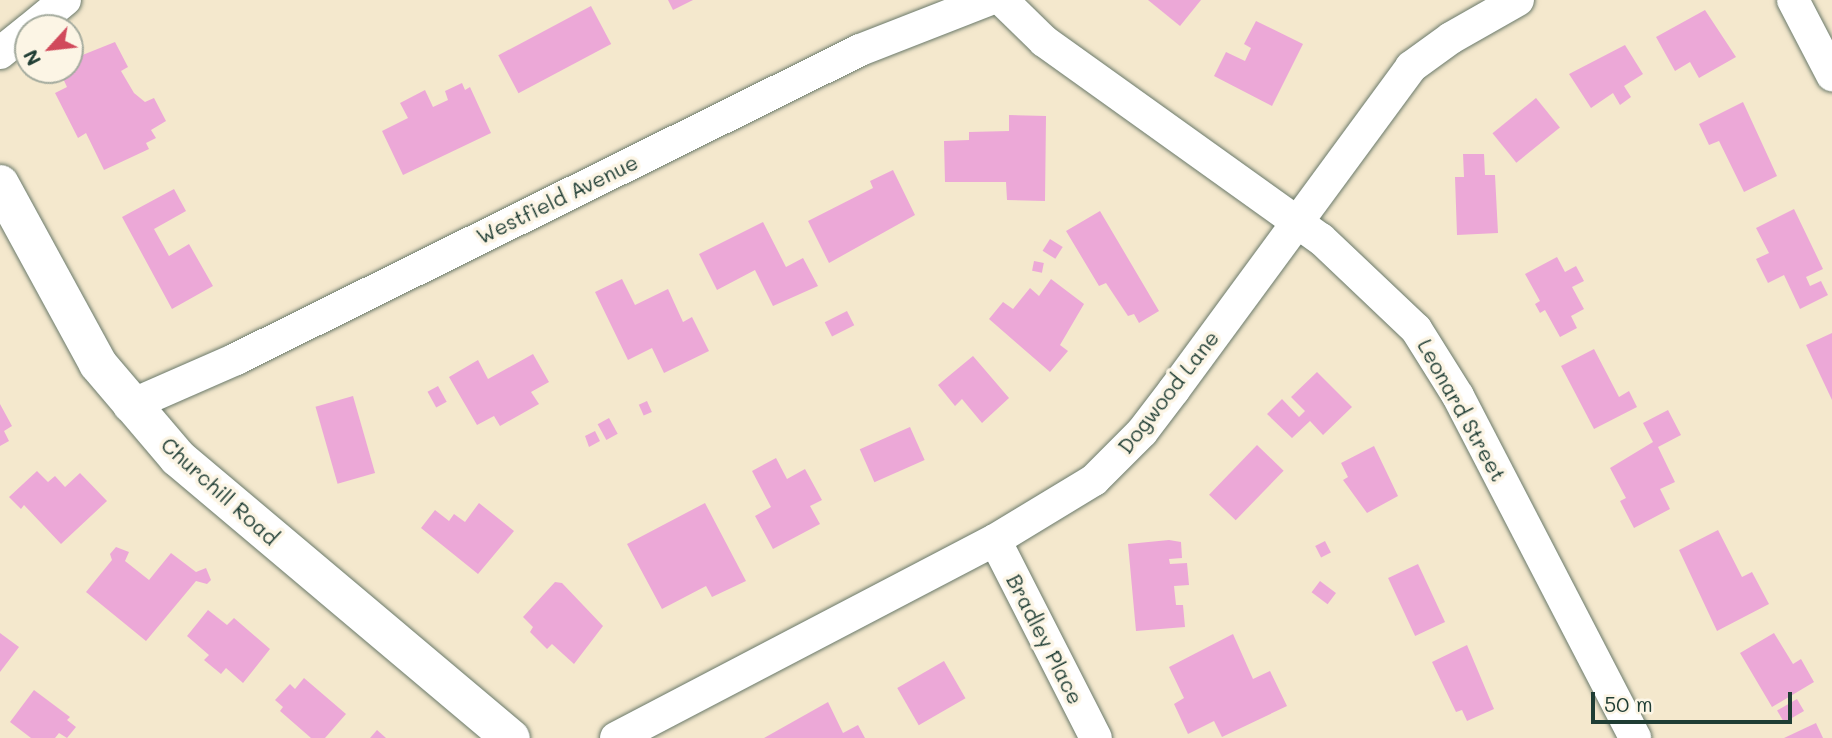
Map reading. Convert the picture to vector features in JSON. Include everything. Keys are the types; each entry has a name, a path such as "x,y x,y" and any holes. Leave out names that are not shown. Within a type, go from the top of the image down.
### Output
{"street":[{"path":"48,14 65,0"},
{"name":"Westfield Avenue","path":"130,406 236,359 860,50 988,0"},
{"name":"Leonard Street","path":"1002,0 1044,41 1295,221 1387,300 1438,361 1635,738"},
{"name":"Dogwood Lane","path":"616,738 995,540 1069,497 1114,463 1174,390 1410,67 1451,38 1518,0"},
{"path":"1793,0 1832,75"},
{"path":"0,53 14,41"},
{"name":"Churchill Road","path":"0,184 98,364 130,406 178,458 511,738"},
{"name":"Bradley Place","path":"995,540 1096,738"}],"building":[{"path":"668,0 693,0 673,10"},
{"path":"1148,0 1201,0 1180,26"},
{"path":"591,6 611,44 518,93 498,55"},
{"path":"1705,10 1736,57 1699,78 1690,62 1675,71 1656,37"},
{"path":"1256,21 1303,44 1272,106 1214,76 1226,52 1245,61 1251,48 1244,44"},
{"path":"115,42 128,67 121,71 134,93 145,102 154,98 166,121 151,130 156,138 146,143 149,149 104,170 86,133 78,138 55,93 67,87 66,84 84,84 84,54"},
{"path":"1625,45 1643,74 1624,86 1631,97 1620,105 1613,93 1591,108 1569,74"},
{"path":"462,83 465,90 470,87 491,133 403,175 382,131 408,118 400,103 425,90 433,107 448,100 445,91"},
{"path":"1536,98 1560,128 1516,163 1492,133"},
{"path":"1743,102 1777,176 1744,192 1719,141 1709,145 1699,124"},
{"path":"1009,115 1046,116 1045,201 1007,200 1006,182 945,182 944,141 969,140 969,132 1009,131"},
{"path":"1463,154 1484,154 1485,175 1495,175 1498,233 1457,235 1455,177 1464,177"},
{"path":"893,170 915,215 829,263 808,221 873,188 870,181"},
{"path":"174,189 186,211 154,229 169,256 189,244 213,286 172,309 122,217"},
{"path":"1794,209 1823,269 1806,277 1810,286 1821,281 1828,295 1800,309 1784,275 1768,283 1756,259 1769,253 1756,228"},
{"path":"1100,211 1159,311 1139,323 1134,314 1128,316 1106,283 1099,286 1066,231"},
{"path":"763,222 786,267 803,258 818,286 773,306 755,270 717,290 699,254"},
{"path":"1050,239 1063,247 1055,259 1043,251"},
{"path":"1557,257 1565,272 1576,266 1584,281 1572,287 1584,309 1571,316 1577,328 1560,337 1545,310 1540,313 1535,304 1540,301 1525,274"},
{"path":"1034,261 1044,263 1042,273 1032,271"},
{"path":"622,279 635,305 668,289 683,322 692,317 709,351 664,373 652,348 628,360 595,292"},
{"path":"1051,279 1084,304 1060,345 1068,351 1050,372 989,319 1003,302 1013,309 1030,288 1039,296"},
{"path":"847,311 854,325 832,337 825,322"},
{"path":"1832,333 1832,400 1806,345"},
{"path":"1594,349 1619,397 1629,391 1637,407 1594,429 1561,366"},
{"path":"533,354 549,382 531,392 539,404 500,426 494,416 477,425 449,377 478,360 488,379"},
{"path":"973,356 1009,398 982,423 962,399 955,406 938,385"},
{"path":"1317,372 1352,407 1323,435 1310,421 1292,438 1267,414 1282,399 1299,417 1305,411 1291,397"},
{"path":"438,386 447,402 436,408 428,392"},
{"path":"353,396 375,473 338,484 316,407"},
{"path":"647,401 652,412 644,416 639,405"},
{"path":"0,404 12,426 4,431 9,441 0,446"},
{"path":"1668,410 1681,435 1658,447 1675,482 1660,489 1670,509 1634,528 1620,501 1626,498 1610,468 1653,442 1643,423"},
{"path":"609,418 618,434 606,440 598,424"},
{"path":"910,427 925,460 874,482 860,449"},
{"path":"595,431 600,441 589,447 585,436"},
{"path":"1257,445 1284,471 1236,520 1209,495"},
{"path":"1374,446 1398,496 1367,513 1343,480 1348,477 1341,463"},
{"path":"776,458 787,479 805,469 822,500 810,506 820,524 773,549 755,516 771,507 752,471"},
{"path":"37,471 48,482 55,476 65,487 80,473 107,501 61,544 24,505 21,509 9,497"},
{"path":"479,503 514,531 478,574 421,528 435,510 449,521 454,514 465,522"},
{"path":"705,503 746,581 712,597 706,586 662,609 627,544"},
{"path":"1718,530 1742,577 1752,572 1769,604 1717,631 1679,550"},
{"path":"1169,540 1181,542 1182,558 1169,559 1170,564 1187,563 1189,585 1174,586 1176,605 1183,605 1185,627 1136,631 1128,544"},
{"path":"1325,541 1331,553 1321,558 1315,546"},
{"path":"116,547 129,552 125,561 149,580 171,553 196,572 206,568 211,580 207,584 196,581 146,641 86,592 112,560 110,554"},
{"path":"1418,564 1445,622 1415,636 1388,578"},
{"path":"1320,581 1336,593 1328,604 1312,592"},
{"path":"555,582 562,583 603,626 574,664 552,644 547,649 530,632 533,627 523,617"},
{"path":"208,610 227,625 234,618 270,649 243,683 226,668 221,674 204,660 209,655 187,636"},
{"path":"0,633 19,647 0,672"},
{"path":"1774,633 1793,664 1801,659 1814,682 1772,707 1740,653"},
{"path":"1233,634 1253,679 1270,671 1287,706 1222,737 1214,721 1188,734 1174,704 1184,698 1169,667"},
{"path":"1467,645 1494,709 1467,721 1462,710 1456,712 1432,662"},
{"path":"944,661 966,698 919,725 897,688"},
{"path":"304,678 346,714 325,738 311,738 280,711 283,707 275,700 290,684 295,689"},
{"path":"34,690 70,717 67,720 76,727 67,738 59,733 55,738 31,738 10,722"},
{"path":"1797,699 1804,711 1784,723 1777,710"},
{"path":"828,702 843,733 858,725 865,738 764,738"},
{"path":"1816,723 1823,738 1784,738"},
{"path":"377,730 386,738 370,738"}]}
